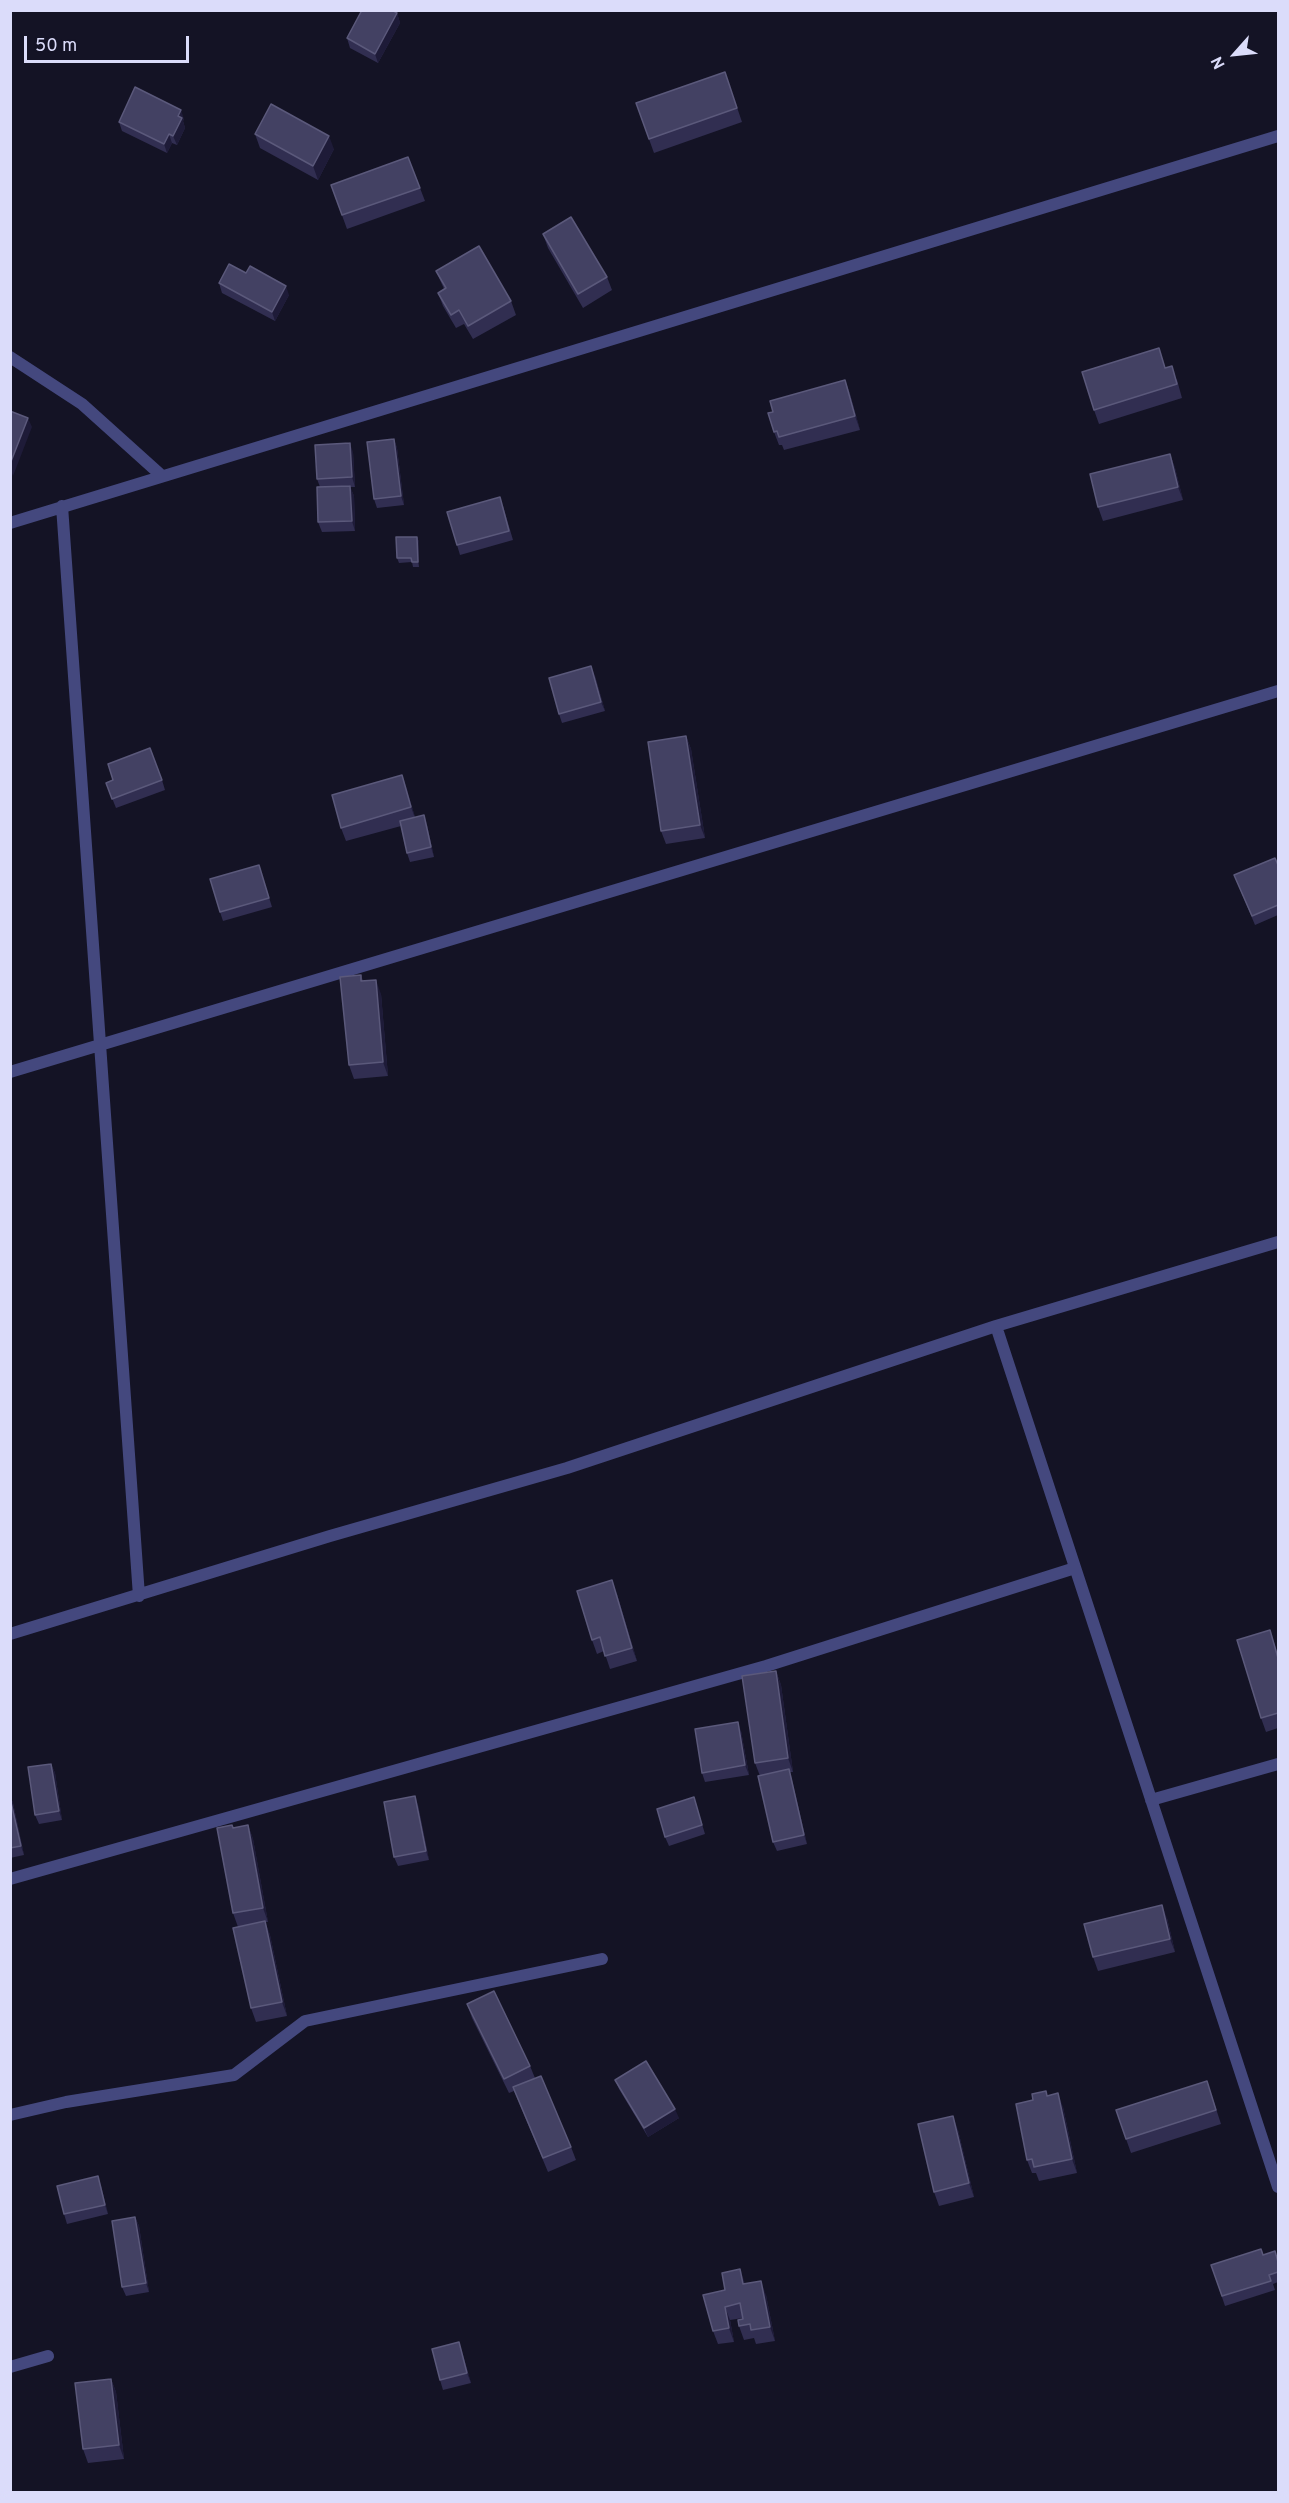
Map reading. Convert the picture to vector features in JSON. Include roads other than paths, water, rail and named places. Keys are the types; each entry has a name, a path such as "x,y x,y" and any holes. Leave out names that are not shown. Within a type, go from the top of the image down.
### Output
{"street":[{"path":"10,522 1278,136"},
{"path":"10,357 82,404 162,476"},
{"path":"62,506 139,1596"},
{"path":"10,1072 1278,691"},
{"path":"10,1634 330,1536 567,1468 996,1326 1278,1242"},
{"path":"996,1326 1278,2187"},
{"path":"10,1879 766,1666 1075,1568"},
{"path":"1151,1800 1278,1764"},
{"path":"10,2115 66,2102 234,2074 304,2021 602,1959"},
{"path":"10,2367 48,2355"}]}
